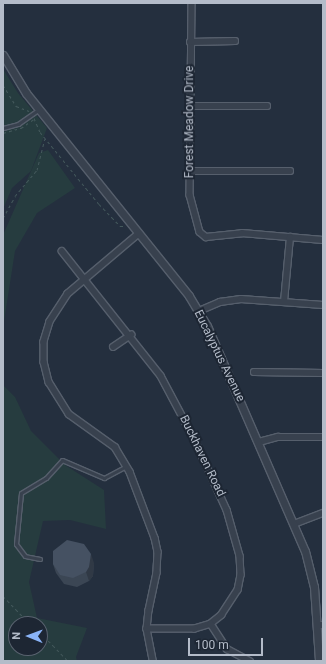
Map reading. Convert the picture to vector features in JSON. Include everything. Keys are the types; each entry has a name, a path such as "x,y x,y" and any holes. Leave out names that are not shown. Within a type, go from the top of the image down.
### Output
{"street":[{"name":"Forest Meadow Drive","path":"192,3 190,42 190,171 192,209 200,232 206,237 242,233 290,237"},
{"path":"190,42 235,41"},
{"name":"Eucalyptus Avenue","path":"3,55 19,83 38,110 139,234 199,311 214,340 305,551 314,587 320,625 319,661"},
{"path":"190,106 267,106"},
{"path":"190,171 290,171"},
{"path":"139,234 68,294 50,322 44,342 49,382 69,414 115,447 127,466 156,538 158,552 148,629 153,661"},
{"path":"284,302 290,237 323,240"},
{"name":"Buckhaven Road","path":"62,251 131,335 161,376 194,438 227,510 240,556 241,574 238,590 231,604 211,624"},
{"path":"199,311 227,300 323,305"},
{"path":"113,347 131,335"},
{"path":"254,372 323,373"},
{"path":"259,442 278,437 323,438"},
{"path":"294,524 323,513"},
{"path":"148,629 194,629 211,624 228,649 250,661"}],"lane":[{"path":"3,128 18,124 38,110"},
{"path":"40,559 25,556 16,544 21,493 46,478 62,460 104,478 127,466"}],"path":[{"path":"3,85 16,106 32,115 46,139 114,221 121,227 130,223"},
{"path":"3,218 15,196 37,170 46,139"},
{"path":"3,596 22,616"},
{"path":"48,640 68,661"}],"green space":[{"path":"3,69 18,93 47,128 31,171 12,188 3,209"},
{"path":"48,150 75,188 37,213 15,251 3,328 3,235 39,153"},
{"path":"3,385 15,397 31,431 65,465 104,490 106,529 70,520 43,521 29,582 37,616 8,616 8,656 48,656 48,620 87,628 76,657 77,661 3,661"}],"building":[{"path":"67,540 84,544 91,554 89,567 86,572 73,578 60,575 53,564 53,551"}]}
